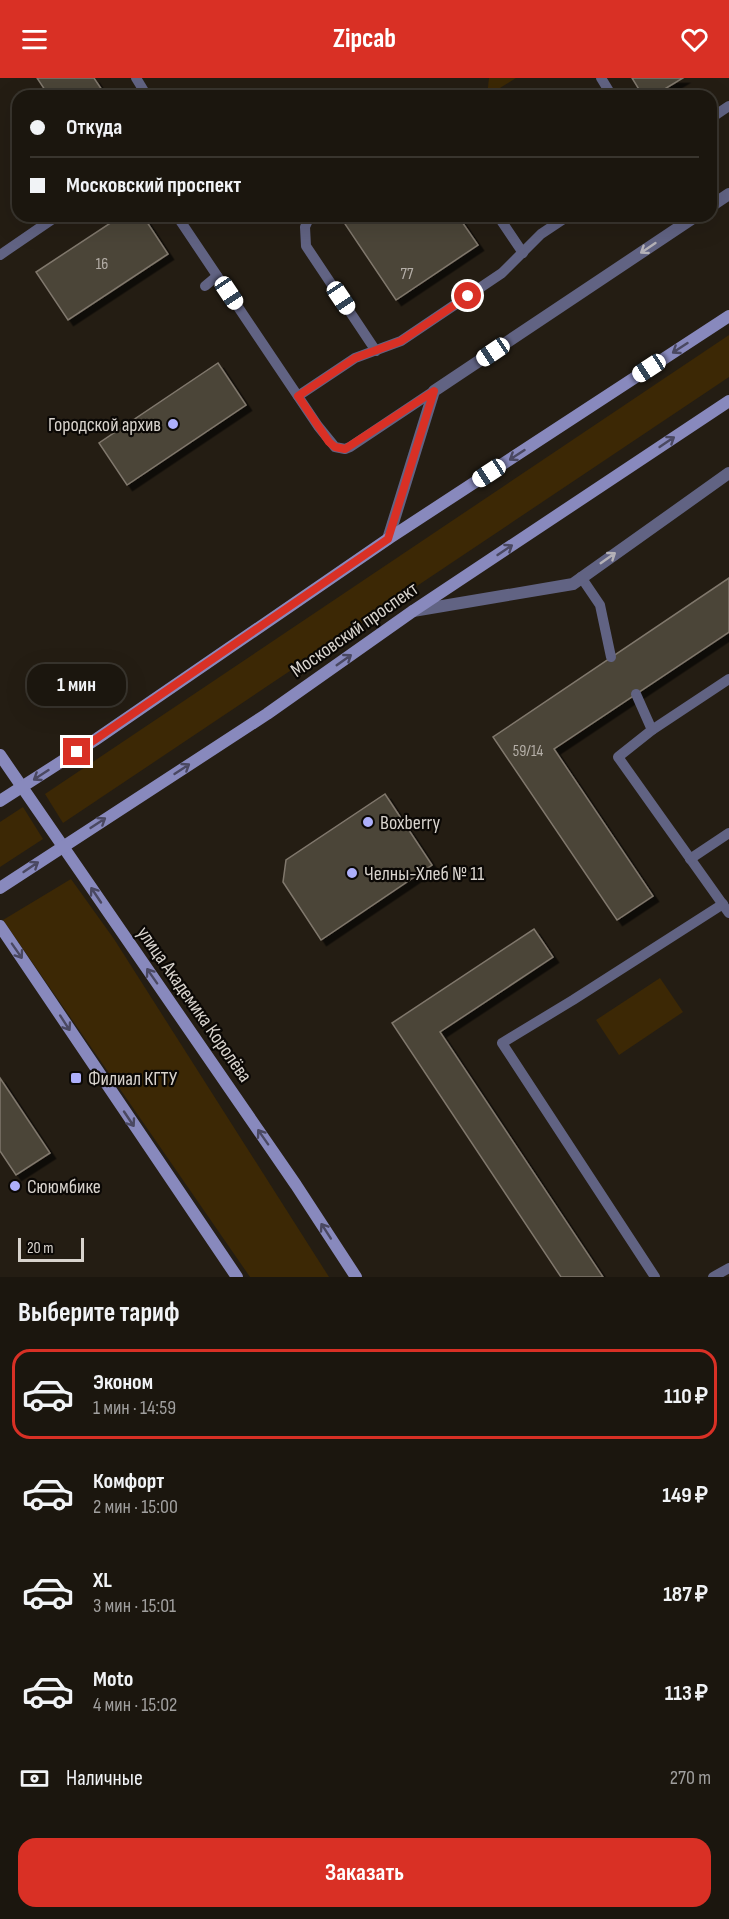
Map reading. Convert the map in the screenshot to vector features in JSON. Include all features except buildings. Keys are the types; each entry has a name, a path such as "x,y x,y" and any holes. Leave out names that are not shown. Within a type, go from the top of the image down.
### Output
{"main road":[{"path":"0,801 95,740 388,539 729,316"},
{"name":"Московский проспект","path":"0,888 267,714 414,611 729,401"},
{"name":"улица Академика Королёва","path":"0,755 296,1185 356,1277"},
{"path":"0,926 237,1277"}],"street":[{"path":"388,539 434,391 684,222"},
{"path":"414,611 573,584 729,473"}],"lane":[{"path":"0,255 48,222"},
{"path":"181,222 329,442 335,447 345,449 434,391"},
{"path":"307,222 305,227 306,246 376,351"},
{"path":"502,222 523,253"},
{"path":"298,396 355,358 401,341 502,273 541,234 559,222"},
{"path":"205,286 217,276"},
{"path":"581,577 600,605 611,657"},
{"path":"655,1277 502,1043 726,908 618,757 652,730 729,679"},
{"path":"636,694 652,730"},
{"path":"690,859 729,833"},
{"path":"713,1277 729,1268"}],"shaded area":[{"path":"489,78 516,78 497,90 488,90"},
{"path":"729,335 729,377 63,823 45,794"},
{"path":"23,807 43,839 0,867 0,822"},
{"path":"71,879 114,939 329,1277 250,1277 3,920"},
{"path":"660,978 683,1012 619,1055 596,1020"}],"place":[{"name":"Городской архив","path":"173,424"},
{"name":"Boxberry","path":"368,822"},
{"name":"Челны-Хлеб № 11","path":"352,873"},
{"name":"Филиал КГТУ","path":"76,1078"},
{"name":"Сююмбике","path":"15,1186"}],"route":[{"path":"77,752 388,539 434,391 345,449 335,447 329,442 298,396 355,358 401,341 468,296"}]}
